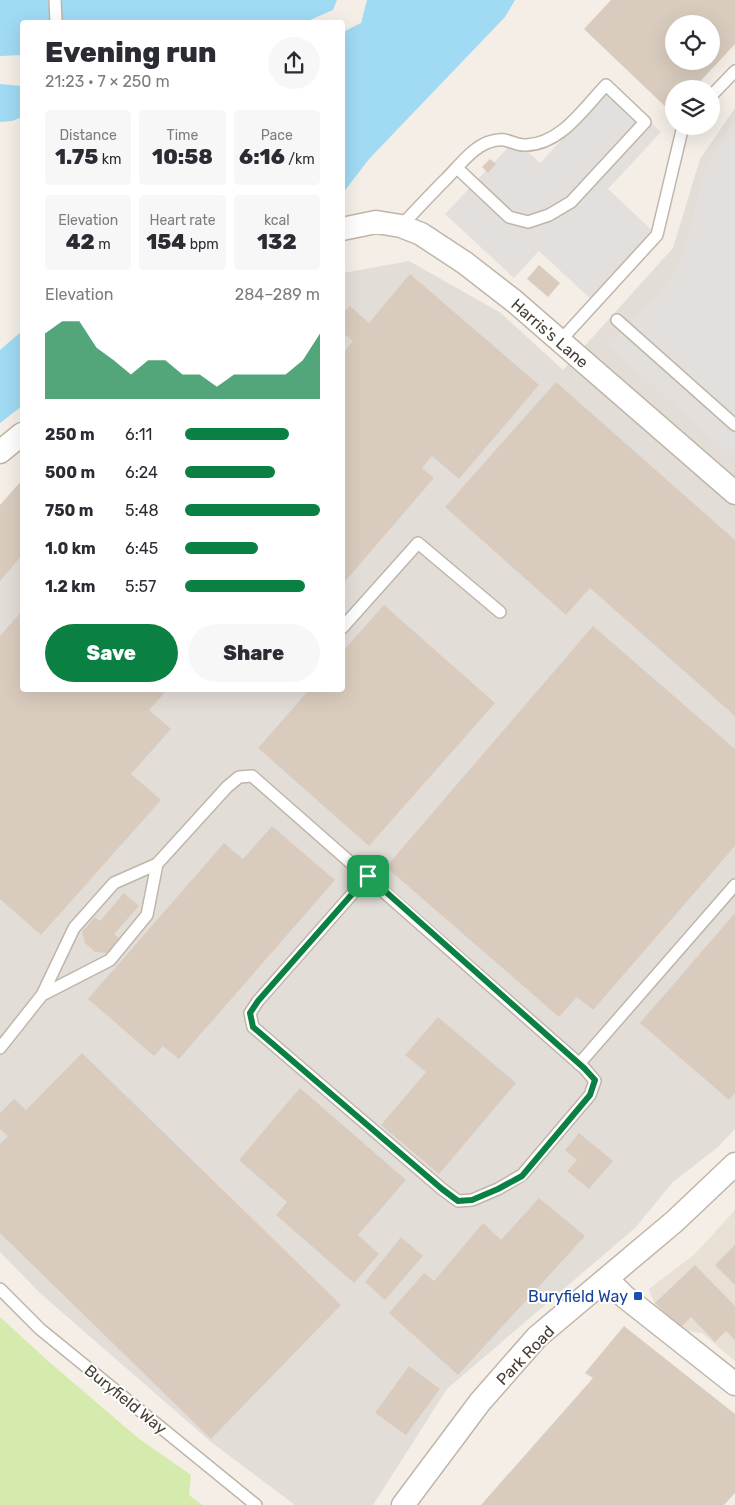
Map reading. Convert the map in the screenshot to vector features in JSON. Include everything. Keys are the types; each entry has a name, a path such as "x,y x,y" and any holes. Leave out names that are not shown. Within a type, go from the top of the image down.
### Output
{"street":[{"name":"Harris's Lane","path":"345,228 376,222 401,226 421,234 465,263 514,300 735,493"},
{"path":"0,452 20,436"},
{"name":"Park Road","path":"403,1505 480,1402 537,1337 675,1221 735,1164"},
{"path":"606,1279 625,1297 735,1384"}],"lane":[{"path":"55,0 56,20"},
{"path":"720,87 735,71"},
{"path":"401,226 471,153 489,142 506,139 523,146 539,144 547,140 563,131 606,85 645,122 572,202 549,215 528,222 509,217 457,168"},
{"path":"560,341 657,235 681,135"},
{"path":"617,320 735,425"},
{"path":"345,625 418,543 500,612"},
{"path":"0,1048 42,995 74,928 114,883 158,864 227,787 239,777 252,776 368,876 595,1080 590,1095 522,1176 498,1189 472,1200 458,1201 253,1027 250,1013 258,1001 368,876"},
{"path":"42,995 110,960 147,915 158,864"},
{"path":"579,1064 735,884"},
{"name":"Buryfield Way","path":"0,1289 40,1329 256,1505"}],"shaded area":[{"path":"612,86 661,132 608,189 657,235 594,302 539,251 514,278 445,214 515,140 540,163"},
{"path":"735,108 735,1129 718,1147 673,1182 635,1228 447,1389 373,1505 295,1505 211,1442 40,1293 0,1252 0,509 20,489 20,692 345,692 345,273 409,261 501,313 563,370 673,248 700,159 716,135 720,135 720,130"},
{"path":"735,120 735,459 609,346 678,270 706,166"},
{"path":"735,1210 735,1361 702,1333 679,1330 655,1305 649,1289 695,1254"}],"green space":[{"path":"0,1317 138,1438 191,1475 189,1495 202,1505 0,1505"}],"water":[{"path":"0,0 337,0 333,10 310,20 20,20 20,55 0,56"},
{"path":"367,0 515,0 505,17 369,159 345,190 345,31 361,23"},
{"path":"0,84 20,86 20,118 0,122"},
{"path":"20,333 20,408 0,423 0,350"}],"building":[{"path":"611,0 735,0 735,44 720,60 720,15 665,15 665,70 711,70 701,80 665,80 665,106 584,29"},
{"path":"490,159 496,164 488,173 482,167"},
{"path":"539,265 560,283 548,297 527,279"},
{"path":"410,274 539,385 459,479 432,456 422,468 434,478 345,582 345,350 353,341 345,334 345,311 350,306 369,323"},
{"path":"556,382 735,540 735,716 590,588 566,615 445,507"},
{"path":"20,482 20,557 0,581 0,505"},
{"path":"384,605 495,703 369,846 258,748 307,692 345,692 345,649"},
{"path":"20,613 20,692 165,692 149,710 171,729 131,774 161,800 41,935 0,899 0,636"},
{"path":"593,626 735,749 735,846 593,1010 577,997 559,1017 386,867"},
{"path":"272,826 335,880 179,1059 163,1046 154,1056 88,999 224,843 243,859"},
{"path":"124,893 139,906 114,934 119,938 107,953 95,952 85,943 82,932 95,917 100,921"},
{"path":"735,913 735,1093 729,1100 640,1023"},
{"path":"438,1017 516,1083 439,1174 381,1125 426,1072 405,1055"},
{"path":"82,1053 341,1305 211,1439 0,1233 0,1144 8,1136 0,1129 0,1113 14,1099 26,1110"},
{"path":"300,1088 406,1180 358,1235 379,1254 354,1283 276,1215 287,1202 239,1160"},
{"path":"579,1133 613,1161 589,1189 567,1171 577,1160 565,1150"},
{"path":"539,1198 585,1236 458,1375 389,1313 424,1273 434,1281 483,1223 501,1240"},
{"path":"401,1237 423,1256 385,1300 365,1282"},
{"path":"735,1245 735,1285 715,1265"},
{"path":"695,1265 735,1306 735,1340 726,1331 715,1342 691,1317 680,1328 655,1303"},
{"path":"624,1326 735,1414 735,1493 724,1505 481,1505 593,1378 585,1373"},
{"path":"409,1366 440,1389 406,1435 375,1413"}],"place":[{"name":"Buryfield Way","path":"638,1296"}],"route":[{"path":"368,876 584,1068 595,1080 590,1095 522,1176 472,1200 458,1201 442,1189 253,1027 250,1013 258,1001 368,876"}]}
